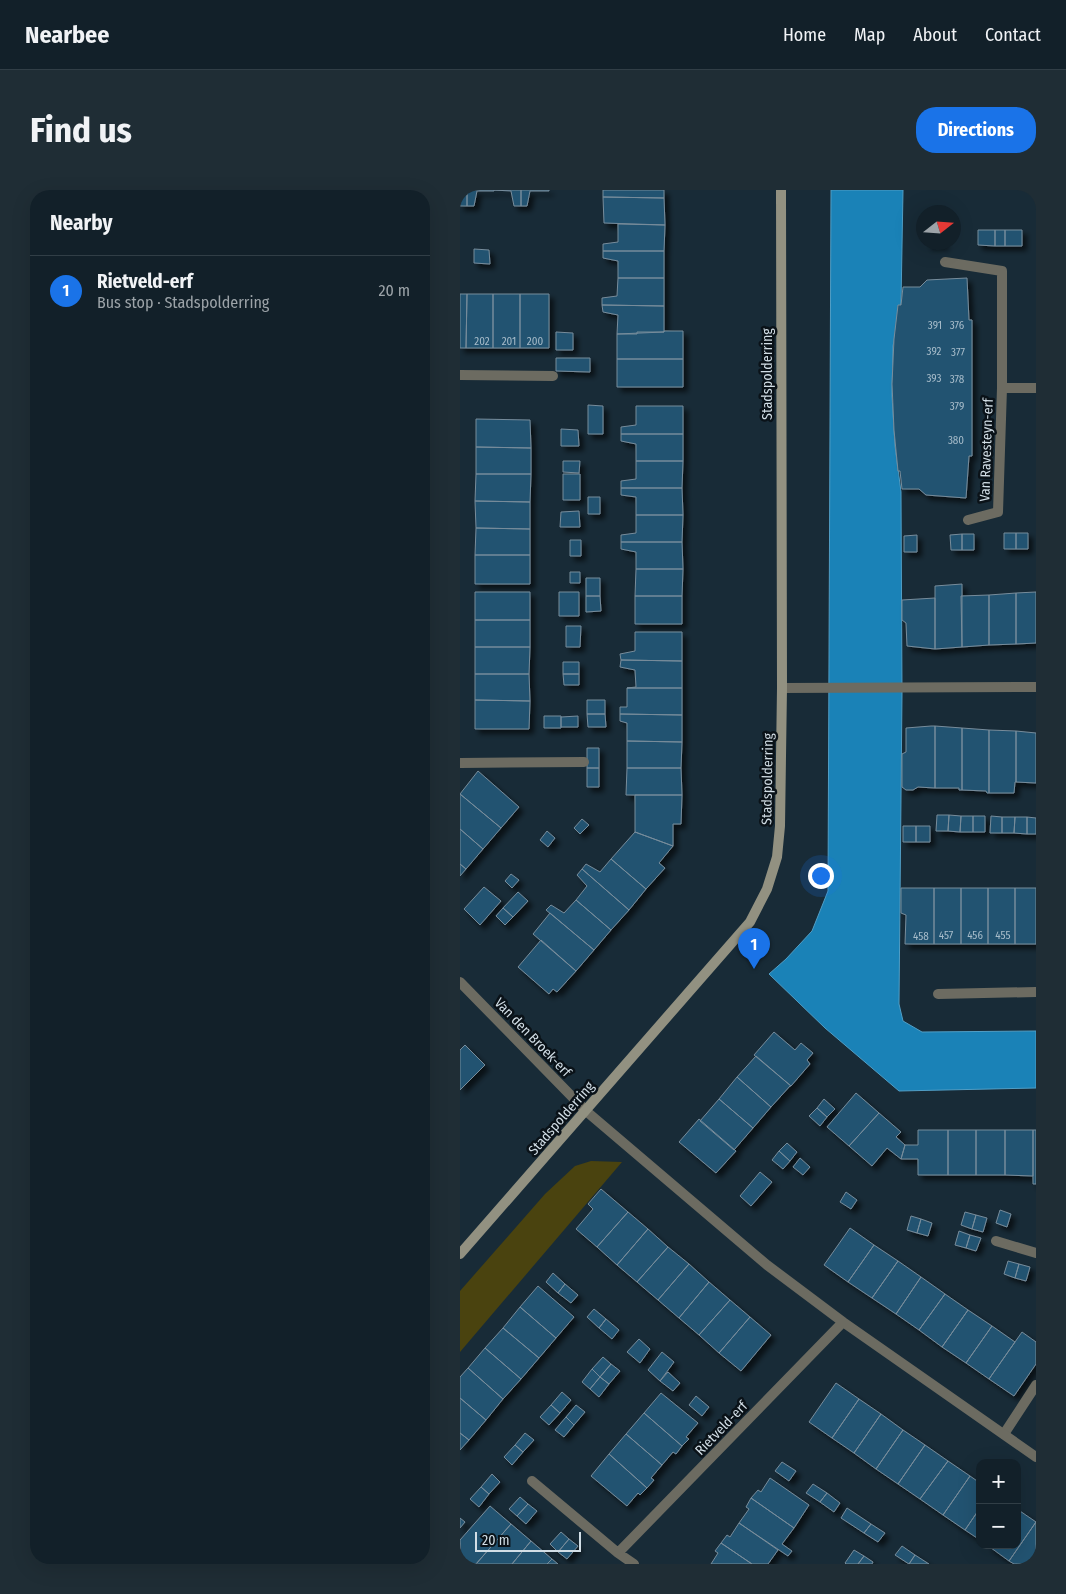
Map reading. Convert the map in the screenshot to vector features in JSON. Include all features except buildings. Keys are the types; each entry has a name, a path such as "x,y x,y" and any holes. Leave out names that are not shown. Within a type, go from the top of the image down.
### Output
{"street":[{"name":"Stadspolderring","path":"460,1254 750,922 767,889 777,857 780,826 782,688 781,190"},
{"name":"Van Ravesteyn-erf","path":"945,262 1002,272 1002,388 998,512 968,520"},
{"path":"460,375 553,376"},
{"name":"Van Ravesteyn-erf","path":"1002,388 1036,388"},
{"path":"782,688 1036,687"},
{"path":"460,763 584,762"},
{"name":"Van den Broek-erf","path":"460,982 586,1111"},
{"path":"938,994 1036,992"},
{"path":"586,1111 767,1264 843,1322 1036,1457"},
{"path":"996,1241 1036,1253"},
{"name":"Rietveld-erf","path":"618,1553 843,1322"},
{"path":"1004,1434 1036,1385"},
{"path":"532,1481 618,1553 634,1564"}],"shaded area":[{"path":"591,1161 622,1162 460,1352 460,1291 545,1194 575,1166"}],"water":[{"path":"831,190 903,190 901,303 893,346 892,396 895,446 901,492 902,693 899,1004 903,1021 922,1032 1036,1031 1036,1088 899,1091 825,1028 769,974 812,931 828,891"}],"place":[{"name":"Rietveld-erf","path":"754,969"}]}
